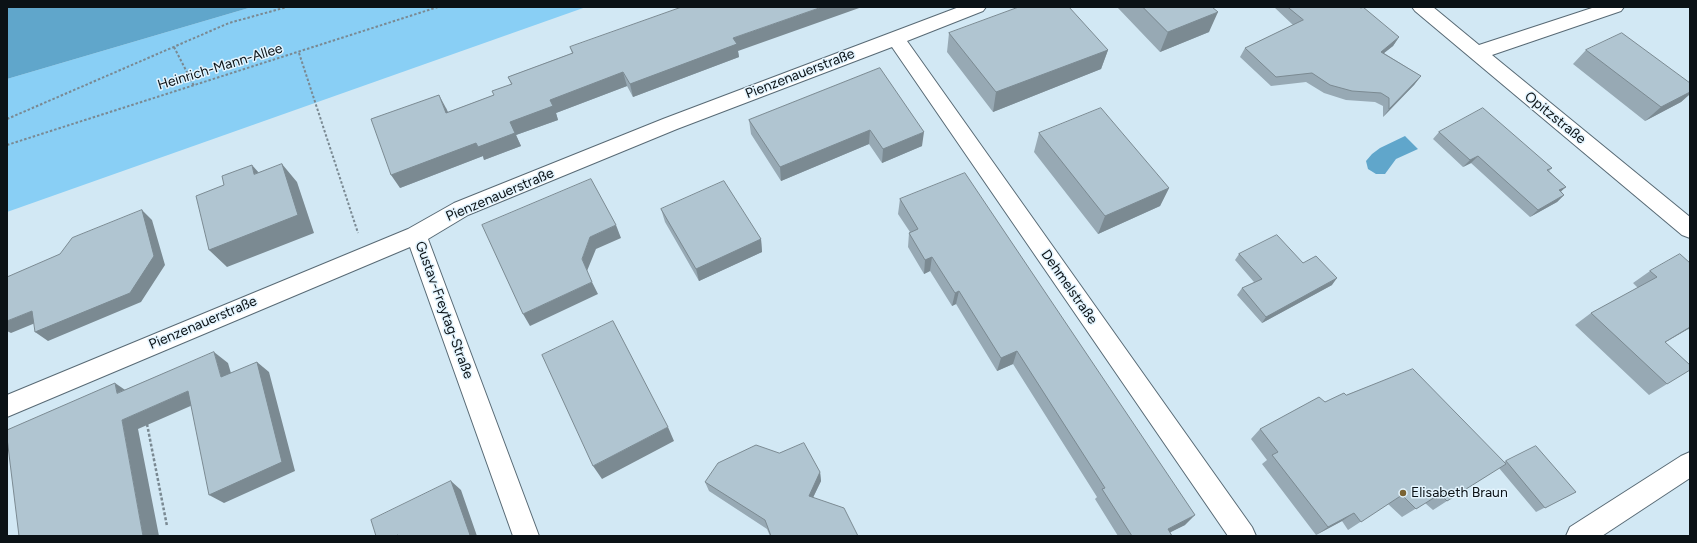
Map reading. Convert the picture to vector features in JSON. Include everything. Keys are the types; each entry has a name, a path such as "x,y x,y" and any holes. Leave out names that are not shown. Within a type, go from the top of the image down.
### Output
{"street":[{"name":"Pienzenauerstraße","path":"7,406 416,235 461,209 670,124 977,7"},
{"name":"Opitzstraße","path":"1421,7 1690,230"},
{"path":"1476,53 1615,7"},
{"name":"Dehmelstraße","path":"895,37 1243,536"},
{"name":"Gustav-Freytag-Straße","path":"416,235 526,536"},
{"path":"1579,536 1690,464"}],"path":[{"path":"7,119 229,23 287,7"},
{"name":"Heinrich-Mann-Allee","path":"7,145 299,53 438,7"},
{"path":"174,46 194,86"},
{"path":"299,53 360,236"},
{"path":"146,417 167,526"}],"shaded area":[{"path":"7,7 252,7 7,79"},
{"path":"252,7 586,7 7,212 7,79"},
{"path":"1405,136 1418,149 1396,159 1385,174 1376,174 1368,169 1366,161 1372,154 1380,148"}],"building":[{"path":"682,7 822,7 733,38 737,44 630,84 623,72 550,100 553,106 510,122 515,133 478,147 476,143 391,175 371,119 439,95 446,113 494,95 492,91 512,84 508,77 573,53 570,47"},
{"path":"1019,7 1069,7 1108,50 996,92 949,33"},
{"path":"1143,7 1212,7 1218,12 1168,32"},
{"path":"1288,7 1363,7 1399,37 1381,52 1421,76 1389,109 1389,98 1381,93 1352,91 1330,85 1312,73 1276,77 1245,48 1303,20"},
{"path":"1622,33 1690,83 1690,92 1661,107 1586,50"},
{"path":"880,68 924,132 883,149 870,130 780,167 749,120"},
{"path":"1101,108 1169,188 1105,216 1039,133"},
{"path":"1483,108 1552,168 1547,170 1566,187 1559,190 1564,195 1538,210 1478,156 1470,160 1439,132"},
{"path":"282,164 298,215 209,250 196,196 224,185 222,176 252,165 254,174"},
{"path":"965,173 1195,515 1168,529 1172,536 1132,536 1102,489 1105,488 1017,351 1001,358 959,291 955,293 932,257 925,260 909,233 918,229 900,199"},
{"path":"591,179 616,225 590,237 582,259 592,282 523,314 482,225"},
{"path":"724,181 761,239 696,269 661,209"},
{"path":"142,210 154,256 130,293 35,332 32,311 7,321 7,277 60,254 72,238"},
{"path":"1277,235 1303,263 1316,256 1337,278 1266,317 1242,288 1262,279 1239,254"},
{"path":"1680,254 1690,263 1690,327 1665,342 1690,365 1690,370 1667,384 1591,313 1657,277 1650,271"},
{"path":"613,321 668,427 593,466 542,355"},
{"path":"214,352 221,377 257,362 282,462 209,495 188,391 122,420 143,536 19,536 7,430 115,383 117,393"},
{"path":"1413,369 1506,464 1447,501 1440,494 1416,509 1402,495 1361,522 1354,513 1328,527 1272,455 1278,452 1260,429 1319,397 1325,402 1344,393 1346,395"},
{"path":"804,443 820,472 809,496 844,508 858,536 771,536 765,520 705,482 718,463 756,445 779,453"},
{"path":"1536,446 1576,492 1545,508 1506,461"},
{"path":"451,481 470,535 376,536 371,520"}],"place":[{"name":"Elisabeth Braun","path":"1403,493"}]}
